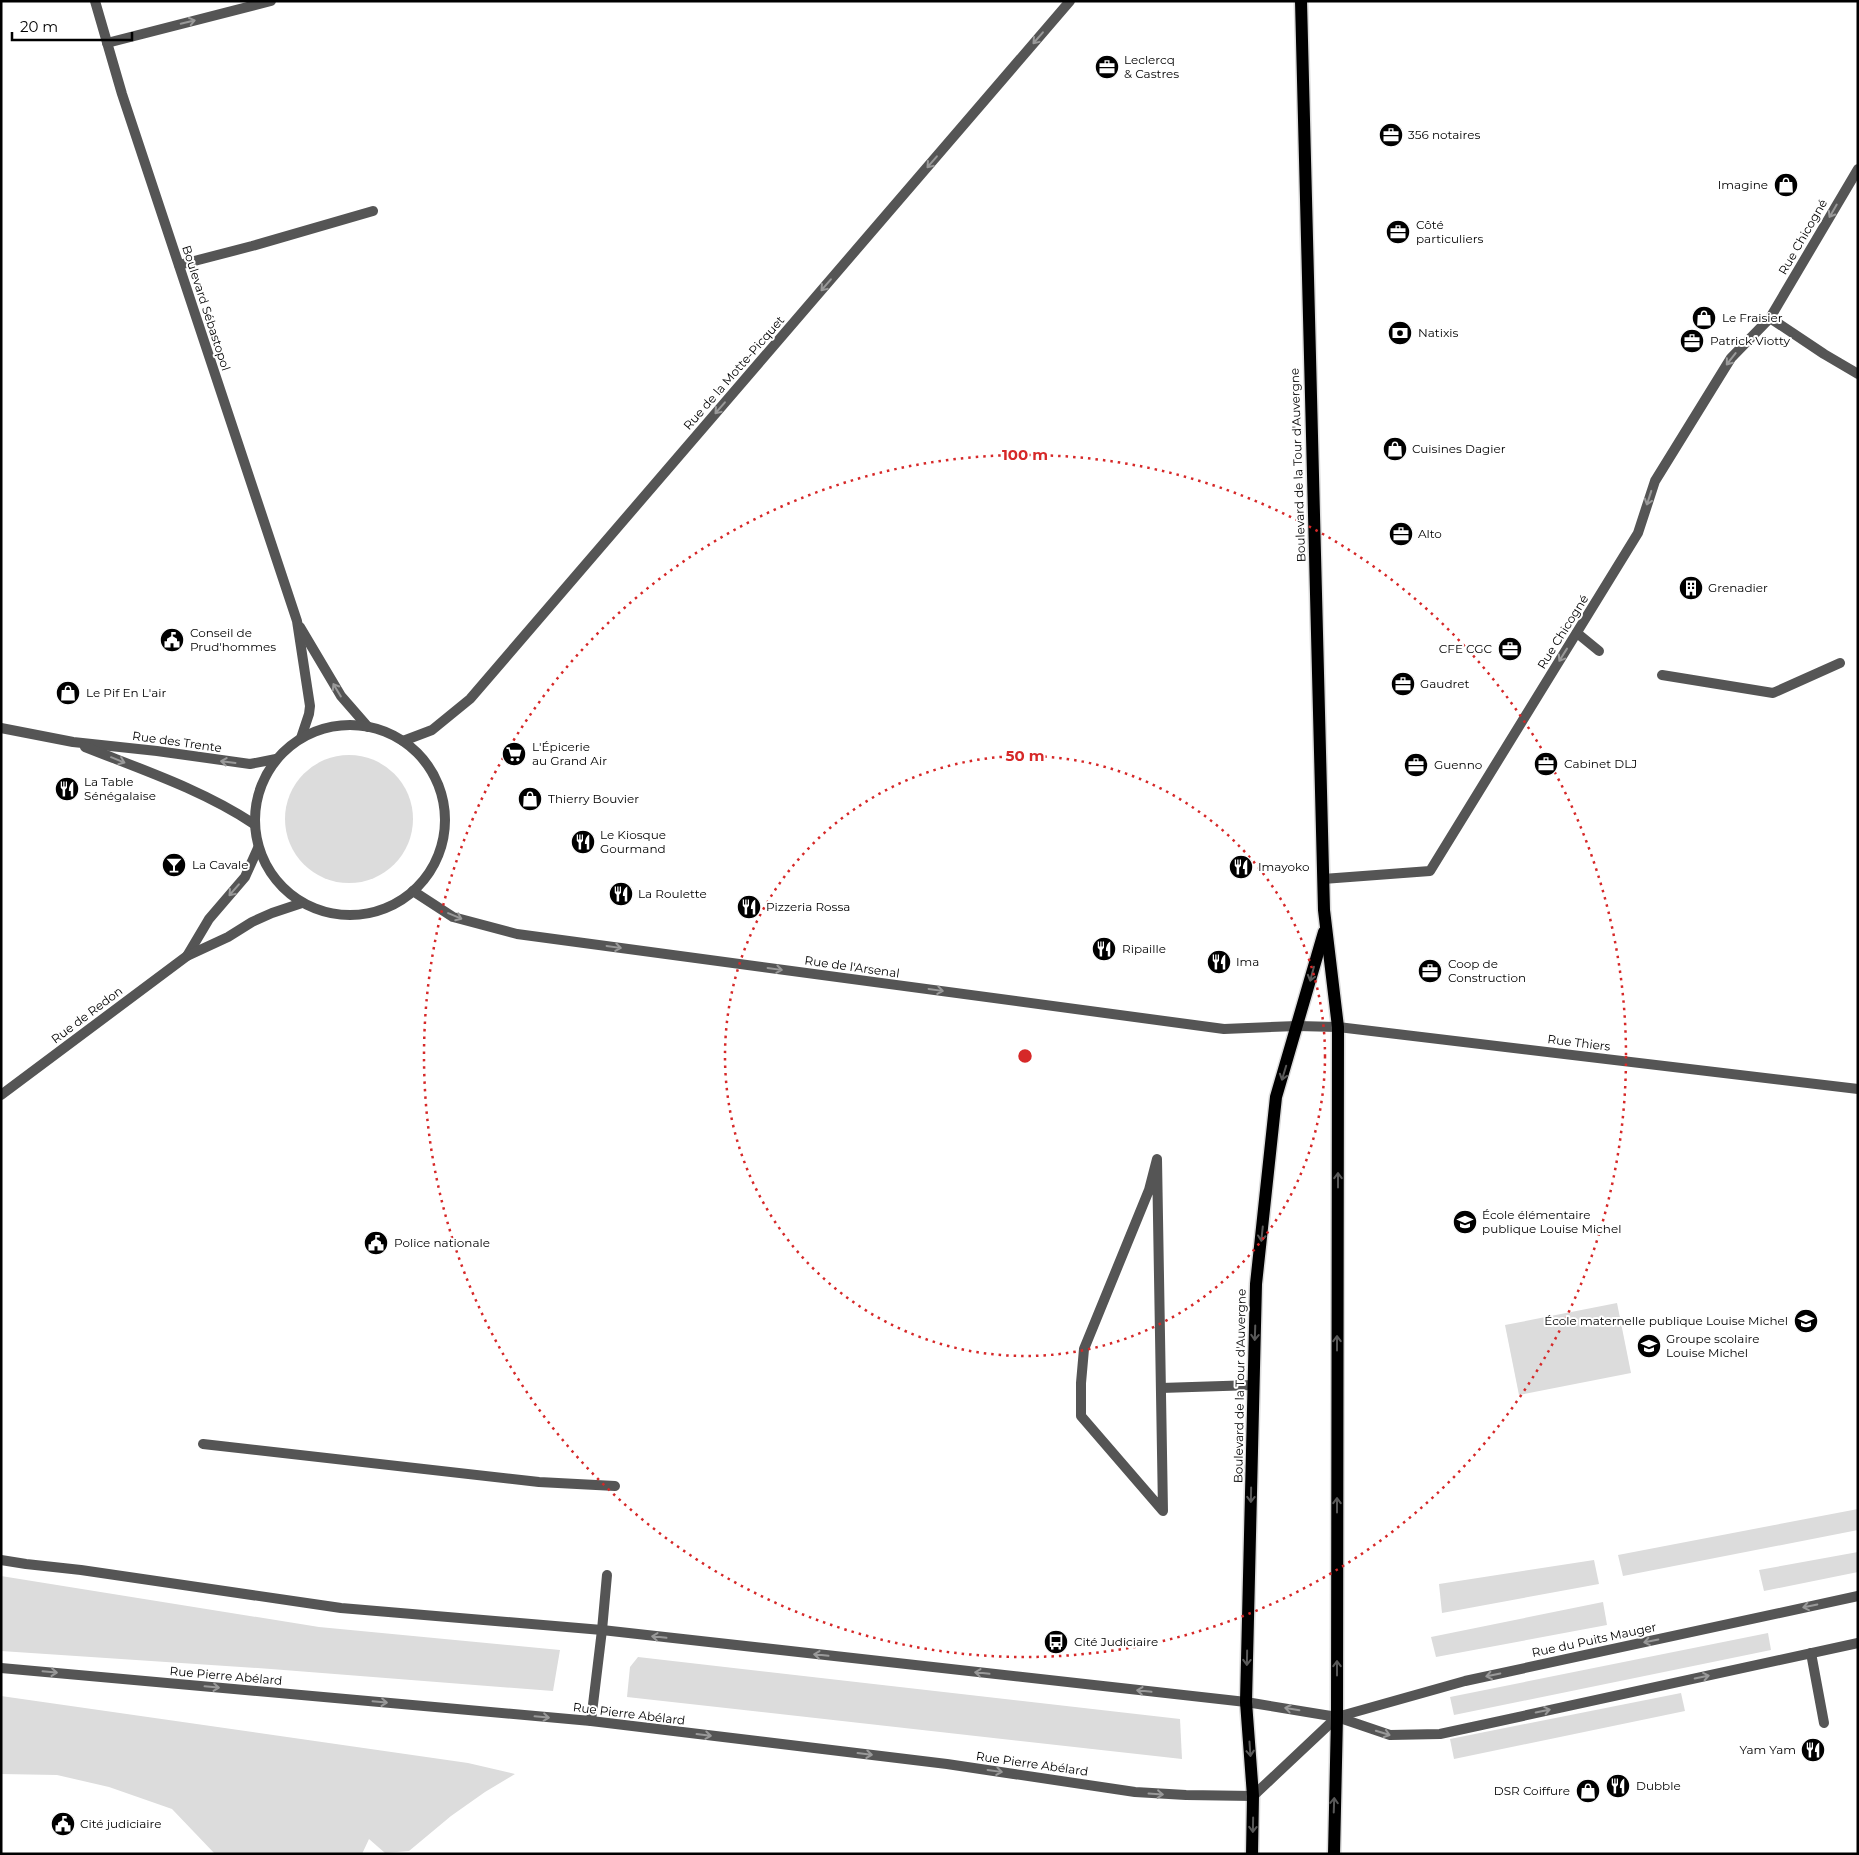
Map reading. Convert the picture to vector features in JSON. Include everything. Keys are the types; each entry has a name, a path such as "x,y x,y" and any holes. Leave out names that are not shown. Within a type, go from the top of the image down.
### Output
{"main road":[{"name":"Boulevard de la Tour d'Auvergne","path":"1300,1 1323,878 1325,927 1338,1028 1337,1717 1334,1854"},
{"name":"Boulevard de la Tour d'Auvergne","path":"1252,1854 1253,1796 1246,1702 1256,1284 1276,1097 1325,927"}],"street":[{"name":"Boulevard Sébastopol","path":"94,1 122,94 297,621 310,706 310,714 301,738"},
{"path":"107,43 271,1"},
{"name":"Rue de la Motte-Picquet","path":"403,741 432,730 470,699 1070,1"},
{"name":"Rue Chicogné","path":"1323,878 1430,870 1638,533 1655,481 1731,358 1770,318 1858,169"},
{"path":"179,265 372,211"},
{"path":"1770,318 1858,374"},
{"name":"Boulevard Sébastopol","path":"297,621 341,696 368,727"},
{"path":"1577,633 1598,651"},
{"path":"1662,676 1773,693 1840,663"},
{"path":"345,725 368,727 403,741 422,758 436,778 443,802 445,826 440,850 429,872 413,891 398,902 375,911 351,915 326,912 302,902 283,888 268,870 258,848 254,824 256,801 264,779 276,759 301,738 322,729 345,725"},
{"name":"Rue des Trente","path":"1,728 73,742 250,764 276,759"},
{"name":"Rue des Trente","path":"73,742 199,792 232,809 254,824"},
{"name":"Rue de Redon","path":"187,956 209,919 245,877 258,848"},
{"name":"Rue de l'Arsenal","path":"413,891 454,917 517,934 1224,1030 1298,1026"},
{"name":"Rue de Redon","path":"1,1095 187,956 228,937 252,922 302,902"},
{"name":"Rue Thiers","path":"1298,1026 1338,1028 1858,1089"},
{"path":"1157,1159 1157,1199 1161,1388 1163,1511 1080,1416 1084,1349 1149,1190 1157,1159"},
{"path":"1161,1388 1254,1385"},
{"path":"202,1444 539,1482 615,1486"},
{"path":"1,1560 341,1608 602,1630 1246,1702"},
{"path":"591,1721 607,1575"},
{"name":"Rue du Puits Mauger","path":"1253,1796 1337,1717 1465,1681 1858,1596"},
{"name":"Rue du Puits Mauger","path":"1246,1702 1337,1717 1390,1735 1440,1734 1858,1642"},
{"path":"1811,1652 1824,1723"},
{"name":"Rue Pierre Abélard","path":"1,1668 591,1721 947,1764 1135,1792 1186,1796 1253,1796"}],"shaded area":[{"path":"349,755 373,760 394,774 408,795 413,819 408,843 394,864 373,878 349,883 325,878 304,864 290,843 285,819 290,795 304,774 325,760"},
{"path":"1617,1303 1631,1373 1519,1395 1505,1325"},
{"path":"1858,1509 1858,1530 1623,1576 1618,1555"},
{"path":"1858,1552 1858,1572 1764,1591 1759,1570"},
{"path":"1594,1560 1599,1584 1442,1613 1439,1584"},
{"path":"1,1576 319,1627 560,1650 553,1691 271,1669 1,1651"},
{"path":"1603,1602 1607,1625 1436,1657 1431,1637"},
{"path":"1768,1633 1771,1650 1454,1715 1450,1697"},
{"path":"638,1657 1180,1719 1182,1759 627,1697 630,1667"},
{"path":"1681,1693 1685,1711 1454,1759 1450,1739"},
{"path":"1,1696 468,1763 515,1774 451,1816 409,1851 385,1853 369,1839 362,1854 215,1854 172,1809 109,1787 57,1775 1,1774"}],"place":[{"name":"Leclercq & Castres","path":"1107,67"},
{"name":"356 notaires","path":"1391,135"},
{"name":"Imagine","path":"1786,185"},
{"name":"Côté particuliers","path":"1398,232"},
{"name":"Le Fraisier","path":"1704,318"},
{"name":"Natixis","path":"1400,333"},
{"name":"Patrick Viotty","path":"1692,341"},
{"name":"Cuisines Dagier","path":"1395,449"},
{"name":"Alto","path":"1401,534"},
{"name":"Grenadier","path":"1691,588"},
{"name":"Conseil de Prud'hommes","path":"172,640"},
{"name":"CFE CGC","path":"1510,649"},
{"name":"Gaudret","path":"1403,684"},
{"name":"Le Pif En L'air","path":"68,693"},
{"name":"L'Épicerie au Grand Air","path":"514,754"},
{"name":"Cabinet DLJ","path":"1546,764"},
{"name":"Guenno","path":"1416,765"},
{"name":"La Table Sénégalaise","path":"67,789"},
{"name":"Thierry Bouvier","path":"530,799"},
{"name":"Le Kiosque Gourmand","path":"583,842"},
{"name":"La Cavale","path":"174,865"},
{"name":"Imayoko","path":"1241,867"},
{"name":"La Roulette","path":"621,894"},
{"name":"Pizzeria Rossa","path":"749,907"},
{"name":"Ripaille","path":"1104,949"},
{"name":"Ima","path":"1219,962"},
{"name":"Coop de Construction","path":"1430,971"},
{"name":"École élémentaire publique Louise Michel","path":"1465,1222"},
{"name":"Police nationale","path":"376,1243"},
{"name":"École maternelle publique Louise Michel","path":"1806,1321"},
{"name":"Groupe scolaire Louise Michel","path":"1649,1346"},
{"name":"Cité Judiciaire","path":"1056,1642"},
{"name":"Yam Yam","path":"1813,1750"},
{"name":"Dubble","path":"1618,1786"},
{"name":"DSR Coiffure","path":"1588,1791"},
{"name":"Cité judiciaire","path":"63,1824"}]}
